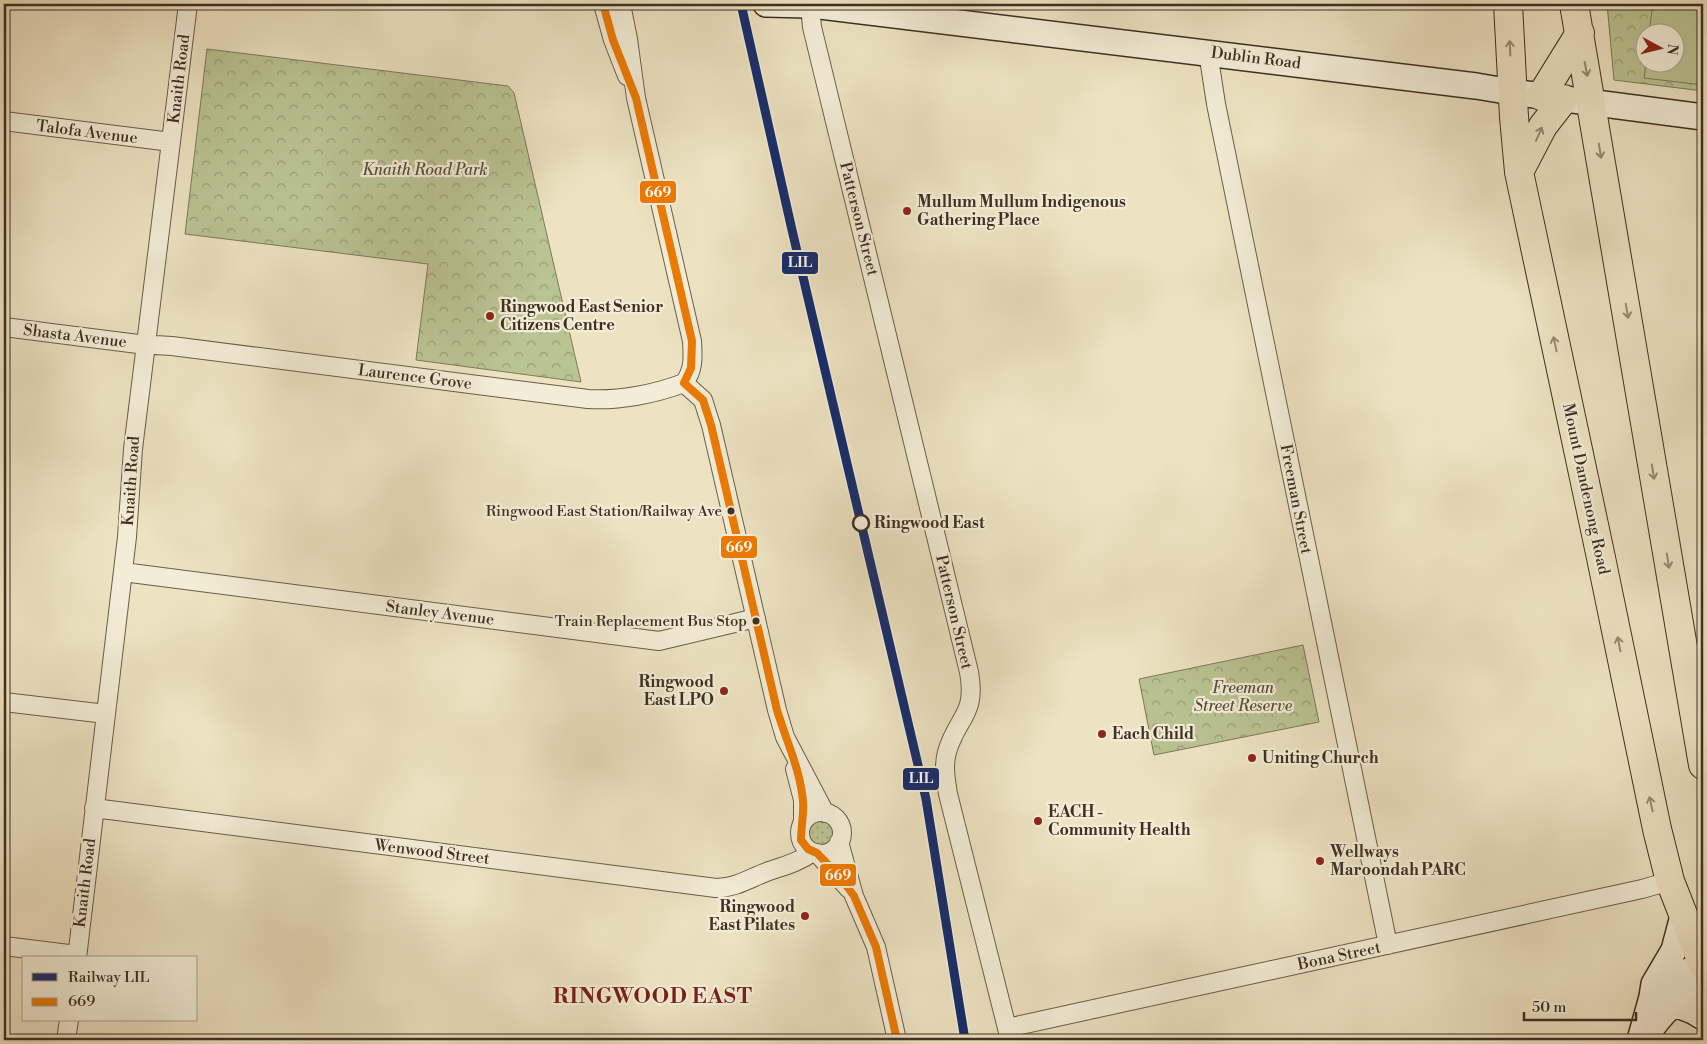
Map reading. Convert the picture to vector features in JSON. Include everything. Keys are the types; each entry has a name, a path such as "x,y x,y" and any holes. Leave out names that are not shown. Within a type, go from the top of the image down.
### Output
{"main road":[{"name":"Dublin Road","path":"771,4 807,5 1208,52 1703,117"},
{"name":"Mount Dandenong Road","path":"1508,4 1518,172 1653,810 1670,881 1703,966"},
{"path":"1574,4 1703,765"},
{"path":"1518,172 1535,144 1552,98 1580,33"},
{"path":"1644,1040 1657,1019 1662,1000 1654,984 1674,950 1683,916"},
{"path":"1640,1040 1679,974 1703,966"},
{"path":"1662,1000 1703,984"},
{"path":"1662,1000 1693,1010 1703,1017"}],"street":[{"name":"Knaith Road","path":"77,956 127,537 132,449 188,4"},
{"path":"603,4 613,40 636,98"},
{"path":"621,4 636,98 692,341 692,367 684,383 703,400 711,424 784,737 804,770 825,812 834,817 840,824 841,834 839,842 833,850 815,853"},
{"name":"Patterson Street","path":"807,5 972,687 968,710 949,746 944,769 948,794 1008,1034"},
{"name":"Freeman Street","path":"1208,52 1218,112 1388,946"},
{"name":"Talofa Avenue","path":"4,121 171,142"},
{"name":"Shasta Avenue","path":"4,327 146,344"},
{"name":"Laurence Grove","path":"146,344 596,400 614,400 671,388 684,383"},
{"name":"Stanley Avenue","path":"123,572 659,641 756,618"},
{"path":"4,702 106,714"},
{"path":"794,756 802,800 804,845 815,853 840,878 854,896"},
{"name":"Wenwood Street","path":"94,808 716,888 736,886 815,853"},
{"path":"802,828 810,815 825,812"},
{"name":"Wenwood Street","path":"767,872 788,852 802,828"},
{"path":"839,842 854,896 876,947 896,1040"},
{"name":"Bona Street","path":"1008,1034 1654,887 1670,881"},
{"path":"4,946 77,956"},
{"path":"66,1040 69,1022"}],"green space":[{"path":"1607,4 1703,4 1703,91 1614,80"},
{"path":"1653,4 1703,4 1703,85 1644,78 1645,72 1684,72 1684,22 1650,22"},
{"name":"Knaith Road Park","path":"207,49 508,86 514,93 581,382 416,360 428,264 185,234"},
{"name":"Freeman Street Reserve","path":"1303,645 1319,722 1154,755 1139,679"},
{"path":"821,821 829,825 833,833 829,841 821,845 813,841 809,833 813,825"}],"rail line":[{"name":"LIL","path":"741,4 792,230 926,799 965,1040"}],"transit line":[{"name":"669","path":"603,4 613,40 636,98 692,341 691,368 684,383"},
{"name":"669","path":"684,383 703,400 711,425 777,710 799,778 803,806 801,840 808,849 817,853 840,877 854,896 876,947 897,1040"}],"place":[{"name":"Mullum Mullum Indigenous Gathering Place","path":"907,211"},
{"name":"Ringwood East Senior Citizens Centre","path":"490,316"},
{"name":"Ringwood East Station/Railway Ave","path":"731,511"},
{"name":"Ringwood East","path":"861,523"},
{"name":"Train Replacement Bus Stop","path":"756,621"},
{"name":"Ringwood East LPO","path":"724,691"},
{"name":"Each Child","path":"1102,734"},
{"name":"Uniting Church","path":"1252,758"},
{"name":"EACH - Community Health","path":"1038,821"},
{"name":"Wellways Maroondah PARC","path":"1320,861"},
{"name":"Ringwood East Pilates","path":"805,916"}],"district":[{"name":"RINGWOOD EAST","path":"653,997"}]}
